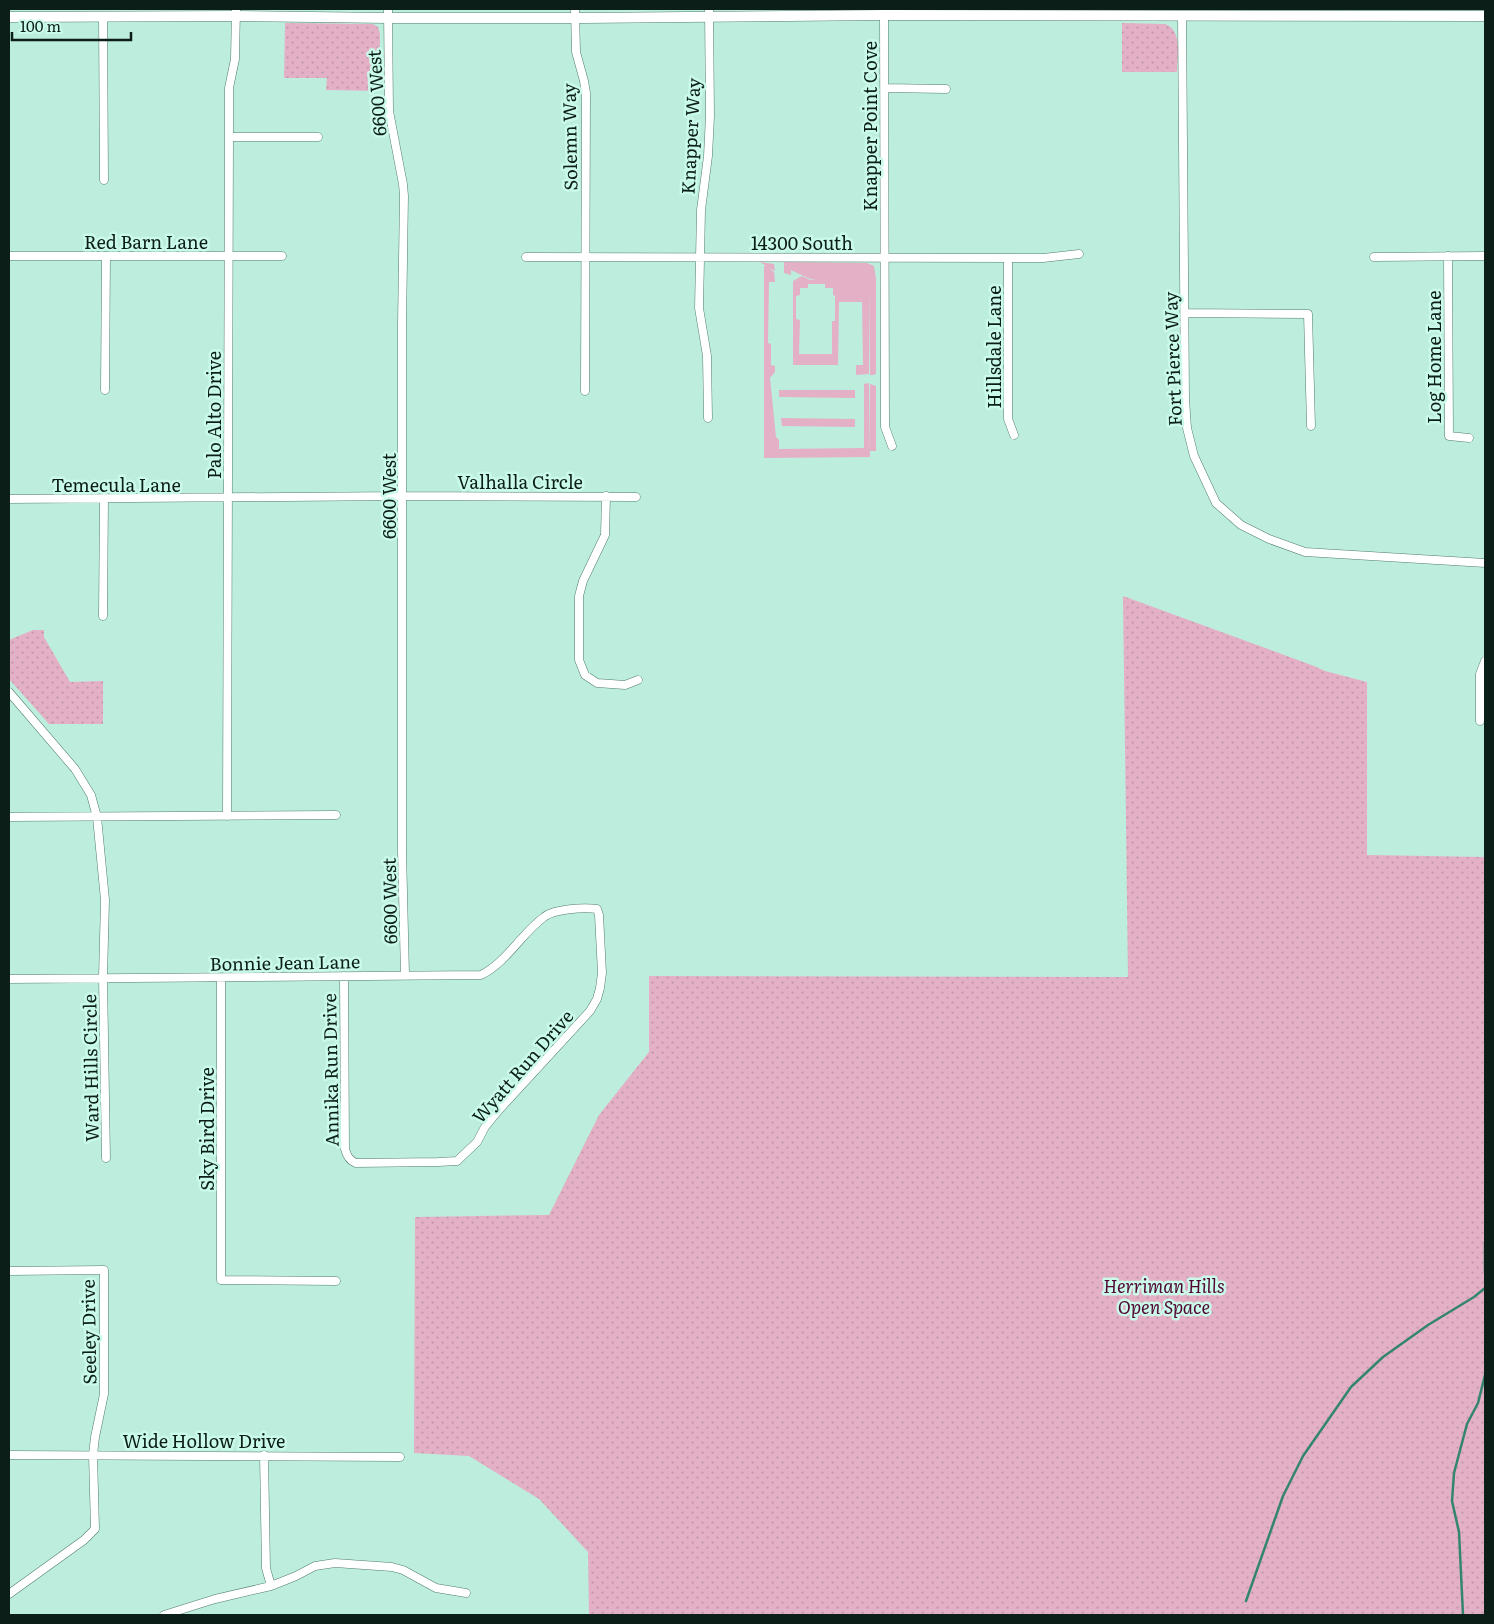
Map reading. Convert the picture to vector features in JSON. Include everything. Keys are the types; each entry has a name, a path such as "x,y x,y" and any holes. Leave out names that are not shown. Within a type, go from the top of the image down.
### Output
{"street":[{"path":"9,17 103,16 129,12 884,12 1182,16 1485,16"},
{"name":"Palo Alto Drive","path":"227,816 228,138 229,88 235,59 236,12"},
{"name":"Knapper Point Cove","path":"884,12 885,428 892,446"},
{"name":"6600 West","path":"388,13 389,111 404,196 402,851 405,975"},
{"name":"Solemn Way","path":"575,13 576,52 586,94 585,391"},
{"name":"Knapper Way","path":"708,418 707,356 699,308 699,257 701,210 708,156 710,116 709,13"},
{"path":"103,16 104,180"},
{"name":"Fort Pierce Way","path":"1182,16 1185,399 1187,428 1194,456 1216,503 1241,525 1269,539 1305,552 1485,563"},
{"path":"885,88 946,89"},
{"path":"228,138 318,138"},
{"name":"14300 South","path":"526,257 1043,258 1079,254"},
{"name":"Red Barn Lane","path":"9,256 282,256"},
{"path":"105,390 106,256"},
{"name":"Log Home Lane","path":"1448,256 1449,436 1469,438"},
{"path":"1374,257 1485,256"},
{"name":"Hillsdale Lane","path":"1008,258 1008,419 1014,435"},
{"path":"1185,313 1308,314 1311,426"},
{"name":"Valhalla Circle","path":"403,496 636,497"},
{"name":"Temecula Lane","path":"9,499 403,496"},
{"path":"606,496 605,535 583,581 579,596 579,660 585,675 597,683 625,685 638,680"},
{"path":"103,616 104,498"},
{"path":"1480,721 1480,674 1485,661"},
{"name":"Ward Hills Circle","path":"9,692 76,769 90,796 97,817 105,900 103,977 106,1158"},
{"path":"9,817 336,814"},
{"name":"Bonnie Jean Lane","path":"9,979 481,975 496,965 545,916 564,910 597,909"},
{"name":"Wyatt Run Drive","path":"350,1161 356,1163 457,1161 477,1142 485,1127 498,1111 590,1011 597,999 602,973 599,915 597,909"},
{"name":"Annika Run Drive","path":"344,976 345,1148 346,1155 350,1161"},
{"name":"Sky Bird Drive","path":"221,978 221,1280 336,1281"},
{"name":"Seeley Drive","path":"9,1271 104,1270 104,1394 93,1455"},
{"name":"Wide Hollow Drive","path":"9,1455 400,1457"},
{"path":"9,1594 84,1540 94,1529 93,1455"},
{"path":"264,1455 266,1568 270,1586"},
{"path":"164,1615 215,1599 270,1586 315,1566 335,1563 392,1567 403,1570 436,1588 466,1593"}],"green space":[{"path":"285,23 373,24 378,27 380,34 379,91 326,90 327,78 284,78"},
{"path":"1122,23 1165,24 1171,27 1177,38 1178,45 1177,72 1122,72"},
{"path":"760,262 774,264 775,271 769,268 774,272 775,282 769,282 768,343 771,344 771,365 775,366 775,372 770,378 779,449 864,448 864,384 869,383 870,457 764,458 764,266 766,266"},
{"path":"784,262 867,263 874,266 876,279 876,373 874,375 870,375 870,288 869,374 856,375 856,365 863,365 862,302 839,302 838,365 793,365 793,281 802,276 810,280 816,280 791,270 791,275 784,273","holes":["808,284 825,284 825,288 833,288 833,295 835,296 835,321 832,321 832,354 799,354 800,320 796,319 796,296 800,295 800,288 808,288"]},
{"path":"870,384 876,386 876,451 870,451"},
{"path":"779,390 855,390 855,398 779,397"},
{"path":"781,418 855,419 855,427 782,426"},
{"name":"Herriman Hills Open Space","path":"1123,596 1325,671 1367,682 1367,855 1485,857 1485,1615 589,1615 588,1552 539,1499 469,1456 414,1453 415,1217 549,1215 599,1115 649,1052 649,976 1128,977"},
{"path":"33,630 44,630 44,637 70,682 103,681 103,724 49,724 9,679 9,640"}],"waterway":[{"path":"1485,1243 1485,1271"},
{"path":"1246,1601 1283,1496 1303,1456 1351,1387 1383,1357 1485,1288"},
{"path":"1463,1615 1459,1532 1452,1501 1454,1473 1467,1424 1478,1403 1485,1375"}]}
